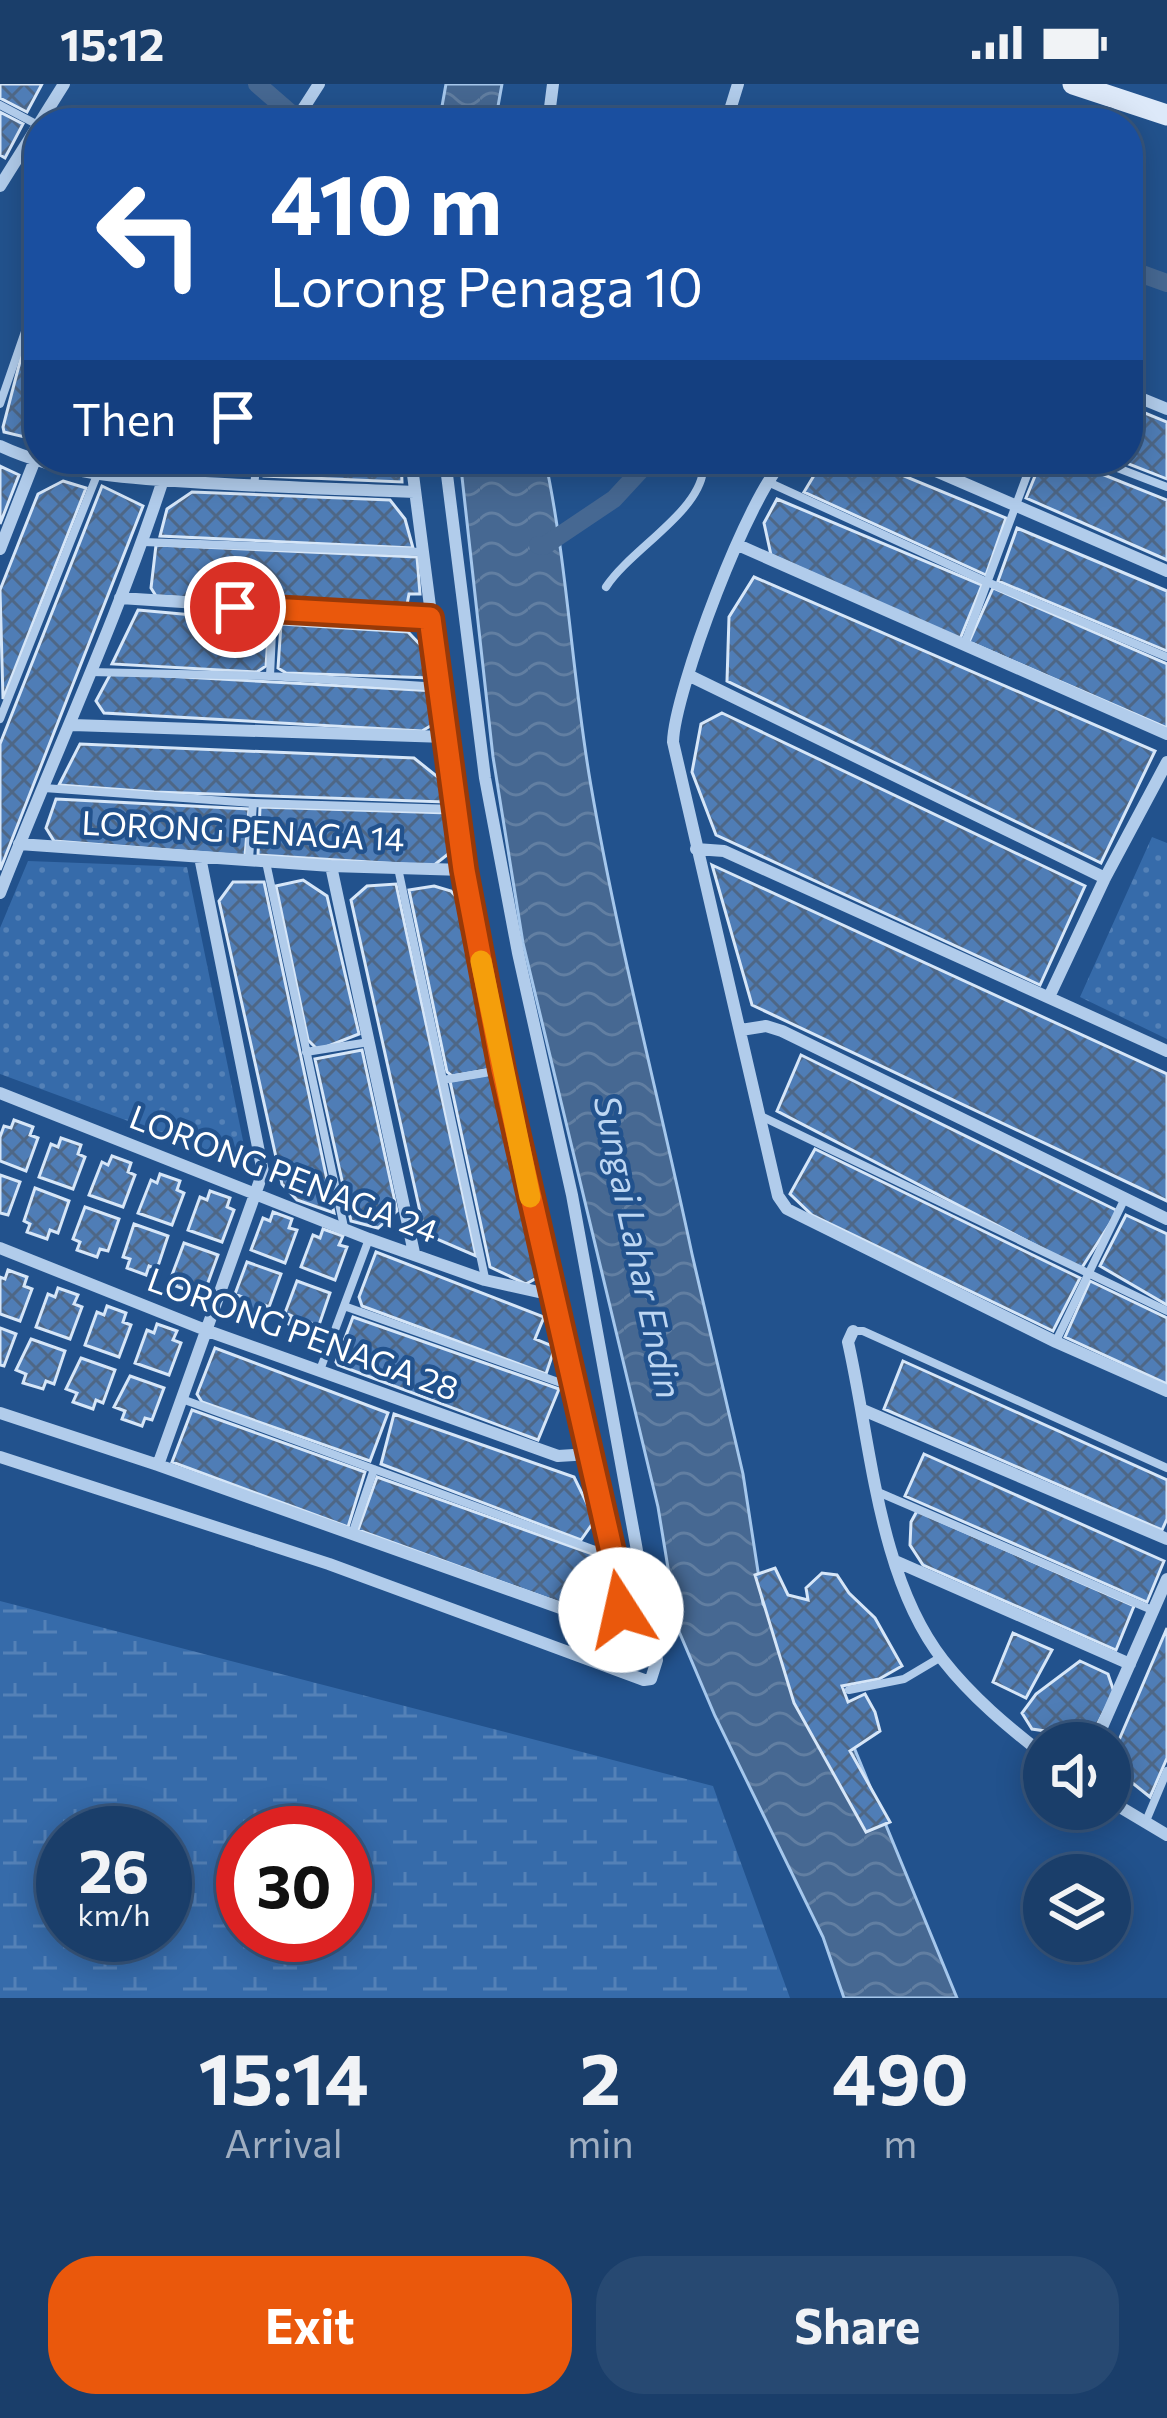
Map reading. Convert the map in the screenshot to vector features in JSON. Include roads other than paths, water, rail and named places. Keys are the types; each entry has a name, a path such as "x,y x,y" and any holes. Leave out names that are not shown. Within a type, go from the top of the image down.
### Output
{"street":[{"path":"1073,84 1167,115"},
{"path":"0,187 5,168 24,143"},
{"path":"0,549 29,474"},
{"path":"98,474 414,492"},
{"path":"0,1413 600,1622 617,1618 623,1600 502,1070 464,870 412,474"},
{"path":"0,1457 329,1564 644,1680 656,1671 572,1195 485,778 447,474"},
{"path":"773,474 738,545 688,675 677,706 673,742 778,1196 787,1209 1056,1342 1167,1391"},
{"path":"941,474 1167,571"},
{"path":"0,893 72,725 163,480"},
{"path":"738,545 1167,734"},
{"path":"427,570 458,567"},
{"path":"120,598 430,618"},
{"path":"688,675 1105,878"},
{"path":"72,725 446,737"},
{"path":"1049,997 1167,762"},
{"name":"LORONG PENAGA 14","path":"19,844 331,866 464,870"},
{"path":"696,849 724,851 1167,1051"},
{"path":"158,1465 262,1172 200,857"},
{"path":"331,866 414,1253"},
{"path":"741,1030 766,1026 782,1031 1167,1219"},
{"name":"LORONG PENAGA 24","path":"0,1093 369,1239 485,1280 552,1295"},
{"name":"LORONG PENAGA 28","path":"0,1248 208,1331 558,1456 590,1454"},
{"path":"853,1331 848,1342 878,1492 895,1561 916,1614 941,1658 992,1713 1023,1738"},
{"path":"863,1410 1167,1539"},
{"path":"895,1561 1130,1664"},
{"path":"1104,1722 1167,1579"},
{"path":"1131,1814 1167,1835"}],"lane":[{"path":"0,404 24,335"},
{"path":"0,719 98,474"},
{"path":"254,486 255,474"},
{"path":"607,587 697,494 702,474"},
{"path":"963,647 1027,474"},
{"path":"1133,474 1167,487"},
{"path":"766,482 987,582 1167,656"},
{"path":"143,542 423,552"},
{"path":"270,676 273,610"},
{"path":"88,672 440,686"},
{"path":"44,788 253,803 456,809"},
{"path":"249,860 253,803"},
{"path":"266,862 344,1227"},
{"path":"398,868 485,1280"},
{"path":"306,1052 369,1042"},
{"path":"443,1080 502,1070"},
{"path":"759,1115 1167,1311"},
{"path":"1056,1342 1125,1198"},
{"path":"320,1370 369,1239"},
{"path":"344,1306 560,1384 572,1380"},
{"path":"853,1331 863,1330 1167,1468"},
{"path":"182,1400 595,1550 609,1543"},
{"path":"352,1535 374,1469"},
{"path":"878,1492 1153,1610"},
{"path":"849,1690 904,1679 941,1658"},
{"path":"1145,1822 1167,1771"}],"water":[{"path":"446,84 502,84 498,108 442,108"},
{"name":"Sungai Lahar Endin","path":"462,474 548,474 602,845 743,1474 763,1604 846,1728 957,1998 844,1998 823,1937 678,1629 658,1507 523,943 493,757"}],"waterway":[{"path":"257,84 285,108"},
{"path":"1143,274 1167,283"},
{"path":"538,545 544,546 614,499 637,474"}]}
